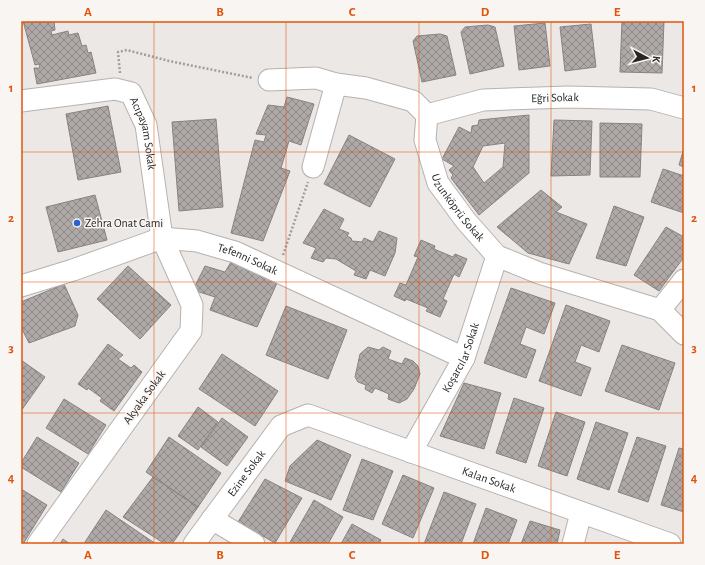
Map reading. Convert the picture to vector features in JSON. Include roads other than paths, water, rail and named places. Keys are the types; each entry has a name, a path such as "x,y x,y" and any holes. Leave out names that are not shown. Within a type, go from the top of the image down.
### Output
{"street":[{"path":"269,80 316,78 336,84 366,88 414,101 427,115"},
{"path":"313,167 336,84"},
{"name":"Acıpayam Sokak","path":"21,101 115,89 131,93 146,125 162,238"},
{"name":"Eğri Sokak","path":"427,115 483,100 568,97 651,99 684,108"},
{"name":"Uzunköprü Sokak","path":"427,115 425,140 438,183 466,221 497,256 539,273 660,310 684,334"},
{"name":"Tefenni Sokak","path":"21,286 73,270 162,238 197,241 235,252 464,358"},
{"name":"Akyaka Sokak","path":"38,544 192,331 192,304 162,238"},
{"name":"Koşarcılar Sokak","path":"411,452 464,358 497,256"},
{"path":"660,310 684,280"},
{"name":"Kalan Sokak","path":"308,415 670,544"},
{"name":"Ezine Sokak","path":"194,544 281,426 308,415"},
{"path":"573,544 581,513"},
{"path":"212,520 254,544"}],"place":[{"name":"Zehra Onat Cami","path":"77,223"}]}
